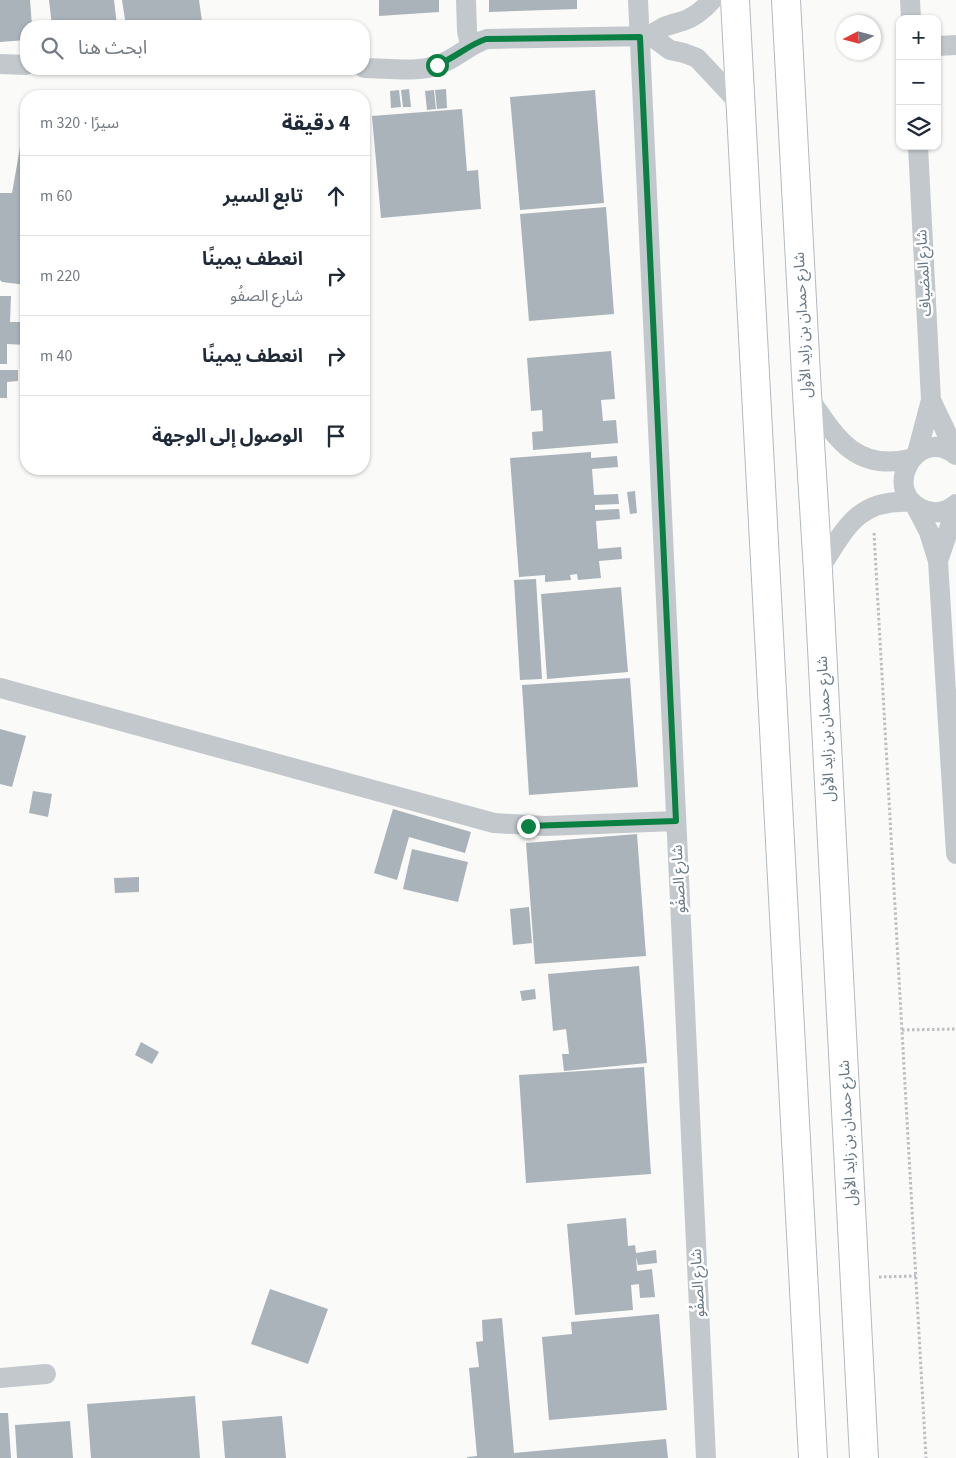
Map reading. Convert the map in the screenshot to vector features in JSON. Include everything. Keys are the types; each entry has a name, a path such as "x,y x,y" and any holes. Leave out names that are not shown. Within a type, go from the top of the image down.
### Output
{"main road":[{"path":"736,0 814,1458"},
{"name":"شارع حمدان بن زايد الأول","path":"786,0 864,1458"}],"street":[{"path":"466,0 467,31 470,45"},
{"name":"شارع الصفُو","path":"638,0 646,36 676,821 706,1458"},
{"path":"370,68 427,68 447,61 470,45 486,39 646,36 668,24 682,21 696,14 712,0"},
{"path":"910,0 911,15"},
{"path":"646,36 670,50 697,58 741,105"},
{"path":"941,46 956,45"},
{"path":"0,64 20,65"},
{"name":"شارع المضياف","path":"914,503 904,485 903,476 914,456 931,400 918,150"},
{"path":"807,394 839,441 849,449 872,460 898,462 934,447 956,454"},
{"name":"شارع المضياف","path":"931,400 956,454"},
{"path":"818,571 853,520 872,506 899,501 914,503 930,511 938,512 956,506"},
{"path":"914,503 929,532 938,561 953,736 956,854"},
{"path":"938,561 956,506"},
{"path":"0,688 494,823 545,826 676,821"},
{"path":"0,1378 46,1374"}],"path":[{"path":"872,506 926,1458"},
{"path":"902,1030 956,1028"},
{"path":"855,1278 916,1276"}],"building":[{"path":"0,0 30,0 32,20 20,20 20,40 0,42"},
{"path":"49,0 114,0 116,20 51,20"},
{"path":"122,0 199,0 202,20 125,20"},
{"path":"379,0 439,0 439,12 379,16"},
{"path":"489,0 577,0 577,9 489,12"},
{"path":"409,89 411,107 403,107 401,90"},
{"path":"446,89 447,108 437,109 435,90"},
{"path":"399,90 401,107 391,108 390,91"},
{"path":"434,90 436,109 427,110 425,91"},
{"path":"595,90 604,203 520,210 510,97"},
{"path":"462,109 467,171 478,170 481,209 381,218 372,116"},
{"path":"20,148 20,284 2,282 0,280 0,193 12,193"},
{"path":"606,207 614,314 529,321 520,214"},
{"path":"0,296 11,296 10,322 20,322 20,345 7,344 7,364 0,364"},
{"path":"611,351 615,399 601,400 603,421 616,420 618,443 533,450 532,432 543,431 542,410 531,411 527,358"},
{"path":"0,370 18,370 18,381 7,382 7,398 0,398"},
{"path":"591,452 591,458 617,456 618,467 592,469 594,495 618,494 619,504 595,505 595,510 619,509 620,519 596,521 598,549 621,547 622,559 599,561 601,578 578,580 577,574 570,575 571,580 545,582 545,575 519,577 510,458"},
{"path":"635,491 637,513 630,514 627,492"},
{"path":"536,579 542,679 520,680 514,580"},
{"path":"621,587 628,672 547,679 541,594"},
{"path":"630,678 638,787 529,795 522,685"},
{"path":"0,729 26,736 12,787 0,784"},
{"path":"33,791 52,794 48,817 29,813"},
{"path":"393,809 471,832 465,853 409,837 397,880 374,873"},
{"path":"637,834 646,956 535,964 526,843"},
{"path":"412,849 468,862 458,902 403,889"},
{"path":"139,877 139,892 115,893 114,878"},
{"path":"529,907 532,943 513,945 510,909"},
{"path":"639,966 647,1063 564,1071 562,1054 569,1054 566,1029 553,1031 548,974"},
{"path":"535,989 536,999 522,1001 520,991"},
{"path":"141,1042 159,1052 152,1064 135,1055"},
{"path":"644,1067 651,1174 526,1183 519,1075"},
{"path":"626,1218 628,1246 635,1245 636,1253 656,1250 657,1263 638,1265 636,1257 637,1271 652,1269 655,1297 640,1298 639,1284 631,1285 633,1310 575,1315 567,1224"},
{"path":"270,1289 328,1309 308,1364 251,1344"},
{"path":"659,1314 667,1410 549,1420 542,1337 572,1334 571,1322"},
{"path":"502,1318 514,1453 666,1439 668,1458 467,1458 477,1456 469,1368 479,1367 476,1342 483,1341 482,1320"},
{"path":"195,1396 200,1458 91,1458 87,1404"},
{"path":"0,1413 8,1413 11,1458 0,1458"},
{"path":"282,1416 286,1458 225,1458 222,1421"},
{"path":"70,1421 73,1458 17,1458 15,1425"}],"route":[{"path":"437,65 447,61 470,45 486,39 640,37 676,821 528,826"}]}
